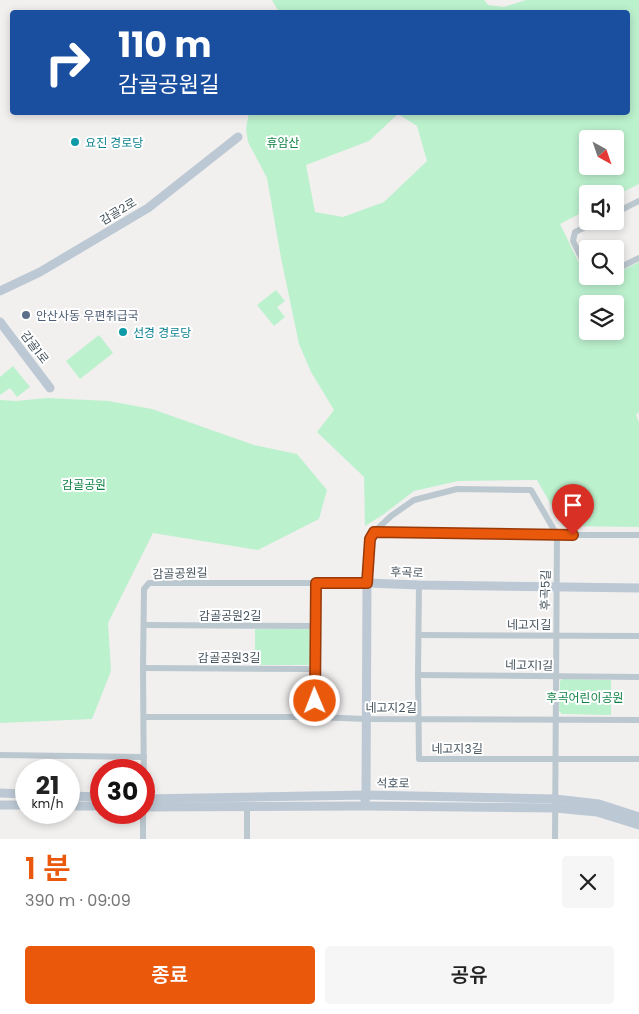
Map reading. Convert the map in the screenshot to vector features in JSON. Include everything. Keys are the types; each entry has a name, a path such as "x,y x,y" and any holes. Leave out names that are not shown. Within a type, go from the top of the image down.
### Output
{"main road":[{"name":"감골2로","path":"0,291 40,272 148,208 238,137"},
{"name":"감골1로","path":"0,322 50,388"},
{"name":"후곡로","path":"367,583 639,588"},
{"path":"364,806 366,795 367,583"},
{"path":"0,793 15,794"},
{"name":"석호로","path":"155,799 366,795 555,804 597,812 639,825"},
{"name":"석호로","path":"155,806 598,804 639,817"},
{"path":"0,805 15,805"}],"street":[{"path":"624,208 639,201"},
{"path":"579,230 575,232 573,241 579,253"},
{"path":"624,266 639,258"},
{"path":"367,583 370,539 374,532 391,516 414,500 457,489 531,490 557,535"},
{"path":"374,532 639,535"},
{"name":"후곡5길","path":"555,839 557,535"},
{"name":"감골공원길","path":"144,757 144,589 149,583 367,583"},
{"path":"316,583 316,717"},
{"name":"네고지3길","path":"419,585 419,759 639,759"},
{"name":"감골공원2길","path":"144,625 316,626"},
{"name":"네고지길","path":"419,635 639,636"},
{"name":"감골공원3길","path":"143,668 315,669"},
{"name":"네고지1길","path":"418,675 639,677"},
{"name":"네고지2길","path":"144,717 639,720"},
{"path":"0,756 144,757"},
{"path":"247,806 247,839"},
{"path":"143,824 143,839"}],"green space":[{"name":"휴암산","path":"272,0 484,0 488,5 504,7 526,0 639,0 639,184 624,192 624,185 579,185 579,214 560,224 579,263 579,285 624,285 624,270 639,262 639,412 636,415 639,422 639,527 563,526 537,480 458,481 414,491 365,526 364,477 317,432 334,410 311,372 299,344 267,178 248,142 246,129 248,115 397,115 369,141 306,165 315,212 343,217 384,202 427,161 417,126 400,115 630,115 630,10 278,10"},
{"path":"276,290 285,301 277,307 285,317 274,326 257,305"},
{"path":"99,335 113,353 80,379 66,361"},
{"path":"13,366 30,387 17,397 10,388 0,395 0,377"},
{"name":"감골공원","path":"47,398 109,401 152,409 254,445 297,454 327,490 319,519 258,550 153,533 108,623 111,671 92,719 0,723 0,400 16,401"},
{"path":"255,629 309,629 312,632 312,663 309,665 255,665"},
{"name":"후곡어린이공원","path":"563,679 611,680 611,715 562,714 559,711 560,681"}],"place":[{"name":"요진 경로당","path":"75,142"},
{"name":"안산사동 우편취급국","path":"26,315"},
{"name":"선경 경로당","path":"123,332"}],"route":[{"path":"315,701 316,583 367,583 370,539 374,532 573,535"}]}
